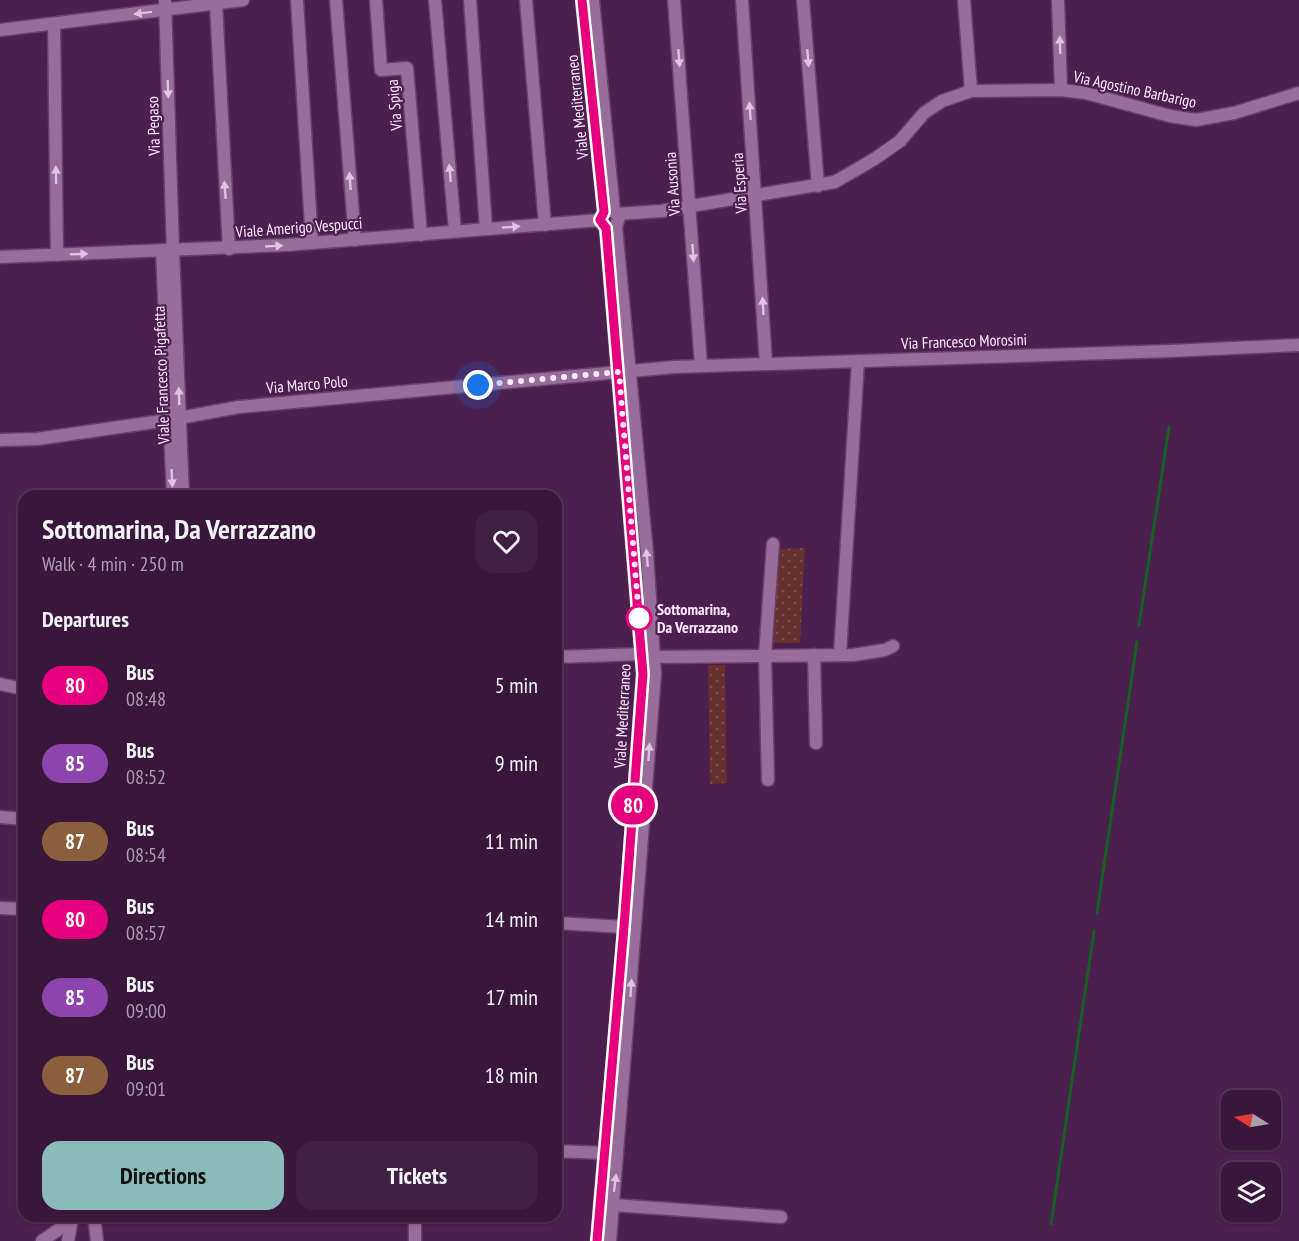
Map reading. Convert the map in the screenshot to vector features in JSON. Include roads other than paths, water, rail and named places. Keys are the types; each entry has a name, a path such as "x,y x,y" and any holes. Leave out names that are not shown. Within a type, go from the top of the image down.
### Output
{"street":[{"path":"0,30 54,24 165,5 216,4 243,0"},
{"path":"297,0 312,243"},
{"path":"336,0 354,240"},
{"name":"Via Spiga","path":"376,0 381,70 407,68 421,235"},
{"path":"435,0 454,231"},
{"path":"470,0 486,229"},
{"path":"526,0 545,225"},
{"name":"Viale Mediterraneo","path":"582,0 611,219"},
{"name":"Viale Mediterraneo","path":"593,0 649,655 655,674 610,1241"},
{"name":"Via Ausonia","path":"674,0 701,366"},
{"name":"Via Esperia","path":"742,0 766,364"},
{"path":"803,0 818,186"},
{"path":"964,0 971,91"},
{"path":"1058,0 1061,90"},
{"path":"216,4 229,249"},
{"name":"Via Pegaso","path":"165,5 167,251"},
{"path":"54,24 57,255"},
{"name":"Via Agostino Barbarigo","path":"611,219 835,182 900,141 924,113 942,101 971,91 1061,90 1094,95 1170,116 1196,120 1234,113 1299,93"},
{"name":"Viale Amerigo Vespucci","path":"0,257 229,249 611,219"},
{"name":"Viale Francesco Pigafetta","path":"167,251 174,419 172,490"},
{"name":"Via Francesco Morosini","path":"625,371 701,366 1158,352 1299,345"},
{"path":"840,655 858,361"},
{"name":"Via Marco Polo","path":"0,440 37,439 239,407 625,371"},
{"name":"Viale Francesco Pigafetta","path":"174,419 182,490"},
{"path":"768,780 765,655 773,544"},
{"path":"562,657 840,655 866,653 893,646"},
{"name":"Viale Mediterraneo","path":"597,1241 643,674 649,655"},
{"path":"814,655 816,743"},
{"path":"0,684 18,688"},
{"path":"0,817 18,818"},
{"path":"0,908 18,909"},
{"path":"562,923 624,927"},
{"path":"562,1151 604,1153"},
{"path":"613,1205 781,1217"},
{"path":"42,1241 69,1222"},
{"path":"68,1241 71,1222"},
{"path":"414,1241 415,1222"},
{"path":"96,1229 105,1241"}],"waterway":[{"path":"1139,625 1169,427"},
{"path":"1097,913 1137,642"},
{"path":"1051,1224 1094,931"}],"place":[{"name":"Sottomarina, Da Verrazzano","path":"639,618"}]}
